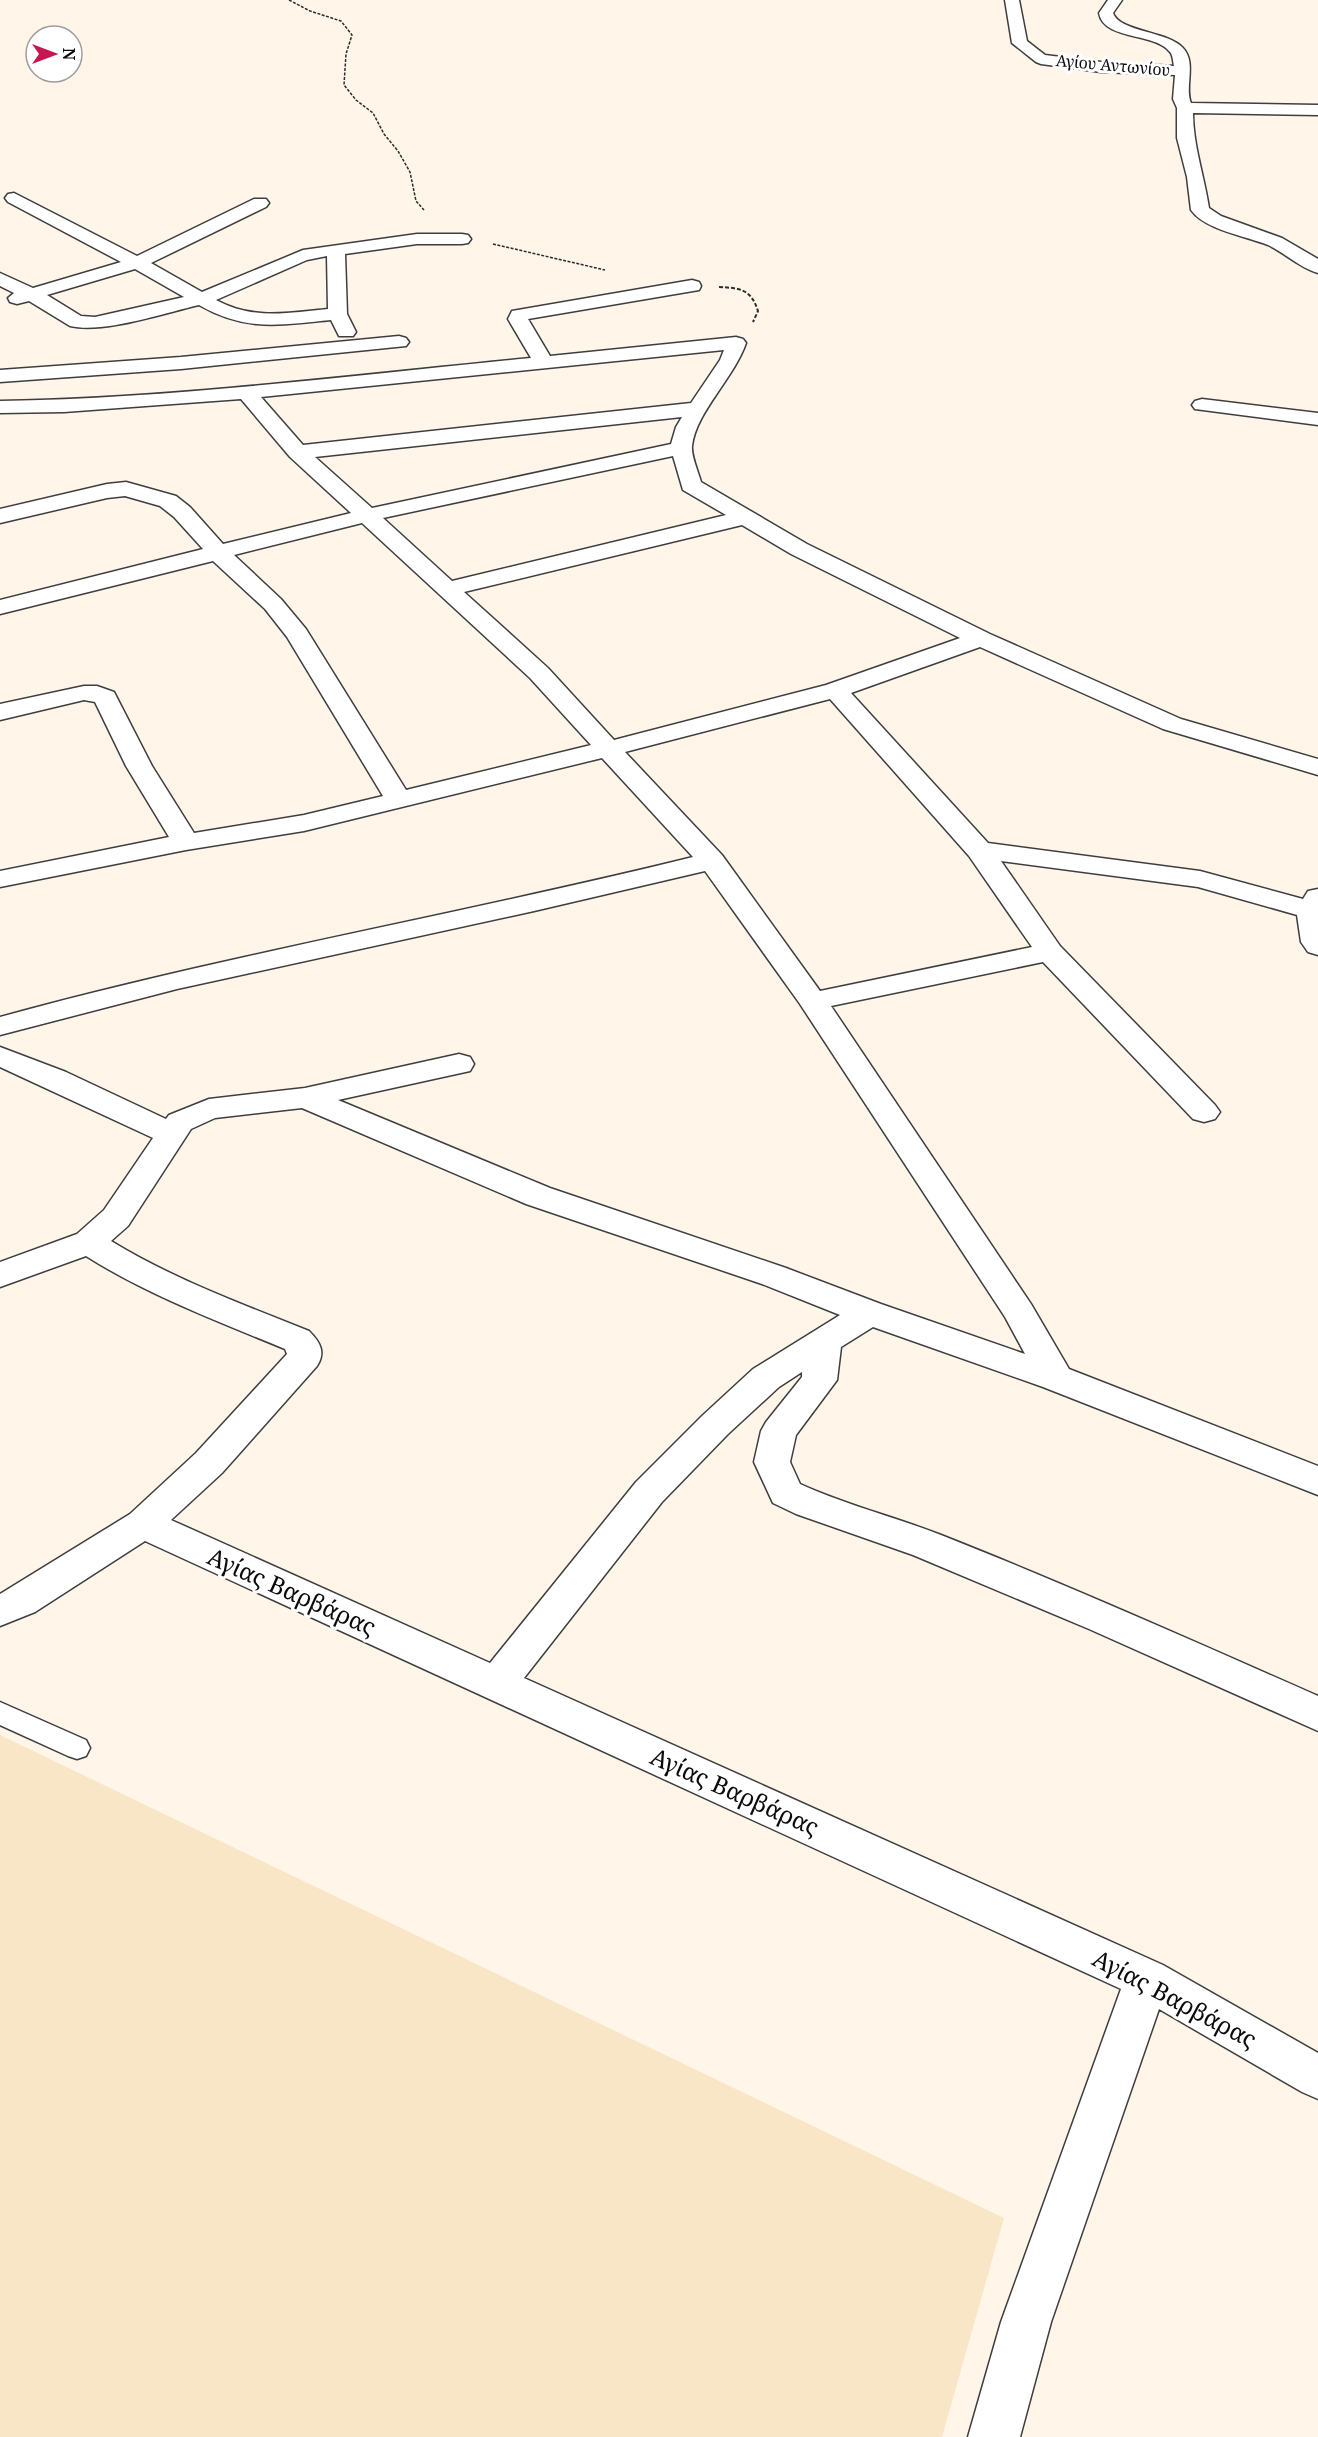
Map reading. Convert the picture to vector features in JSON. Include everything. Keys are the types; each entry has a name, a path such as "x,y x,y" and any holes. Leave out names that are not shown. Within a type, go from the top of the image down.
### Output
{"street":[{"name":"Αγίου Αντωνίου","path":"1012,0 1020,43 1041,59 1101,67 1183,71"},
{"path":"1115,0 1107,13 1107,18 1114,25 1166,42 1178,51 1183,71 1181,99 1185,108 1185,138 1196,177 1200,210 1215,220 1276,242 1318,267"},
{"path":"1185,108 1318,110"},
{"path":"14,198 224,312 242,318 268,320 337,314"},
{"path":"0,302 137,263 260,203"},
{"path":"0,279 31,294 77,322 95,323 202,299 281,262 303,255 417,239 462,239"},
{"path":"336,249 337,314 356,346"},
{"path":"543,361 518,319 519,315 692,286"},
{"path":"0,376 181,363 399,342"},
{"path":"0,407 64,406 246,392 736,343 730,360 686,427 681,447 691,485 799,549 981,639 1172,724 1318,767"},
{"path":"181,363 175,371 176,381 180,389 195,396"},
{"path":"246,392 298,452 539,673 712,861 813,1001 1019,1312 1056,1378"},
{"path":"1202,405 1313,413"},
{"path":"298,452 697,409"},
{"path":"0,607 368,515 681,447"},
{"path":"0,516 107,491 126,489 168,501 182,512 217,552 273,604 297,634 399,800"},
{"path":"447,589 746,517"},
{"path":"0,879 186,842 304,823 608,749 835,690 981,639"},
{"path":"835,690 979,850 1050,952 1204,1112"},
{"path":"0,712 84,693 97,693 105,697 139,766 186,842"},
{"path":"979,850 1200,879 1315,903 1315,942 1318,946"},
{"path":"0,1026 98,998 618,885 712,861"},
{"path":"813,1001 1050,952"},
{"path":"0,1056 55,1079 170,1134"},
{"path":"0,1275 89,1242 116,1218 180,1122 209,1109 305,1098 459,1064"},
{"path":"305,1098 538,1196 774,1276 869,1313 1056,1378 1318,1481"},
{"path":"0,1611 21,1601 143,1524 209,1463 304,1357 304,1347 297,1340 173,1290 130,1268 89,1242"},
{"path":"497,1683 649,1492 766,1378 869,1313"},
{"path":"824,1342 819,1380 779,1431 772,1462 786,1493 809,1504 926,1545 1103,1618 1318,1714"},
{"name":"Αγίας Βαρβάρας","path":"143,1524 1147,1979 1318,2077"},
{"path":"994,2437 1026,2322 1147,1979"}],"lane":[{"path":"0,1713 77,1748"}],"path":[{"path":"290,0 310,11 341,21 352,35 346,54 344,85 356,100 373,113 410,171 416,201 430,215"}],"shaded area":[{"path":"0,1735 1004,2218 942,2437 0,2437"}]}
